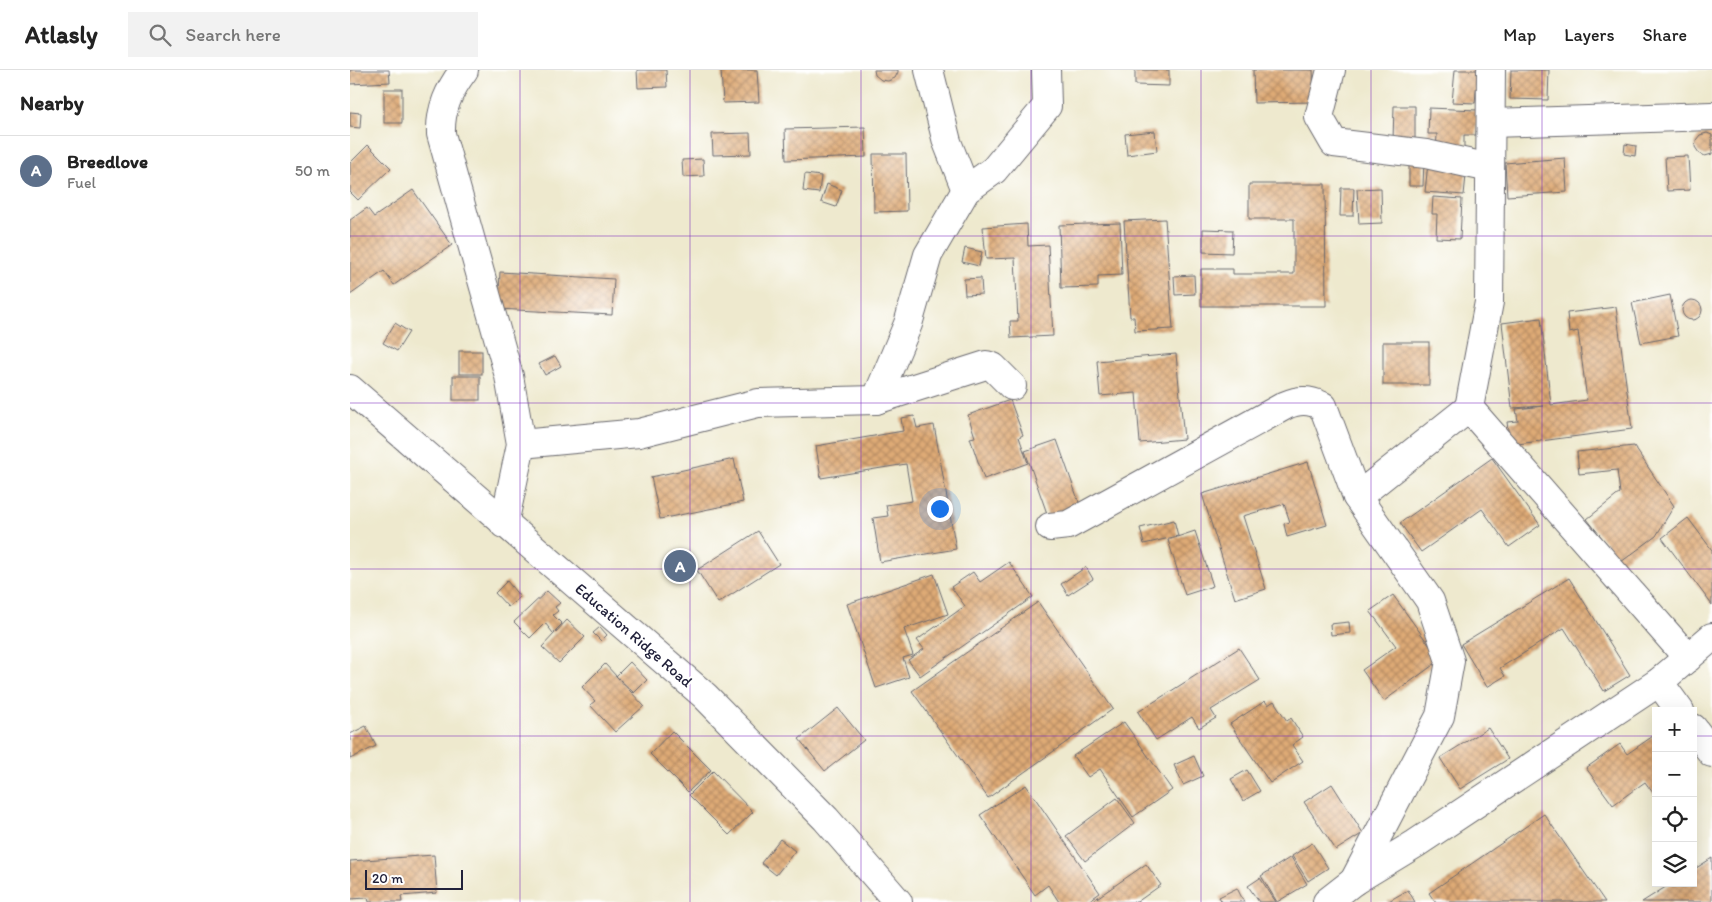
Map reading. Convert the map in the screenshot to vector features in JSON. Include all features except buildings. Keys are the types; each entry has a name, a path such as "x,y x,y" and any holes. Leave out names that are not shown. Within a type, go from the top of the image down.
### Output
{"street":[{"path":"929,70 947,142 966,190"},
{"path":"876,400 908,324 928,255 966,190 994,170 1047,106 1046,70"},
{"path":"1332,70 1320,117 1334,143 1426,154 1490,168"},
{"path":"1358,497 1469,408 1489,302 1491,70"},
{"path":"456,74 440,118 441,134 510,376 521,444 504,524"},
{"path":"1491,123 1712,116"},
{"path":"521,444 640,433 758,403 876,400 986,365 993,367 1012,386"},
{"name":"Education Ridge Road","path":"350,389 705,696 826,819 898,902"},
{"path":"1050,527 1068,525 1297,400 1310,401 1323,406 1358,497 1430,601 1450,661 1440,716 1354,881"},
{"path":"1469,408 1688,658"},
{"path":"1327,902 1354,881 1415,844 1659,682 1712,637"},
{"path":"1659,682 1677,707"},
{"path":"1697,733 1712,753"}],"place":[{"name":"Breedlove","path":"680,566"}]}
